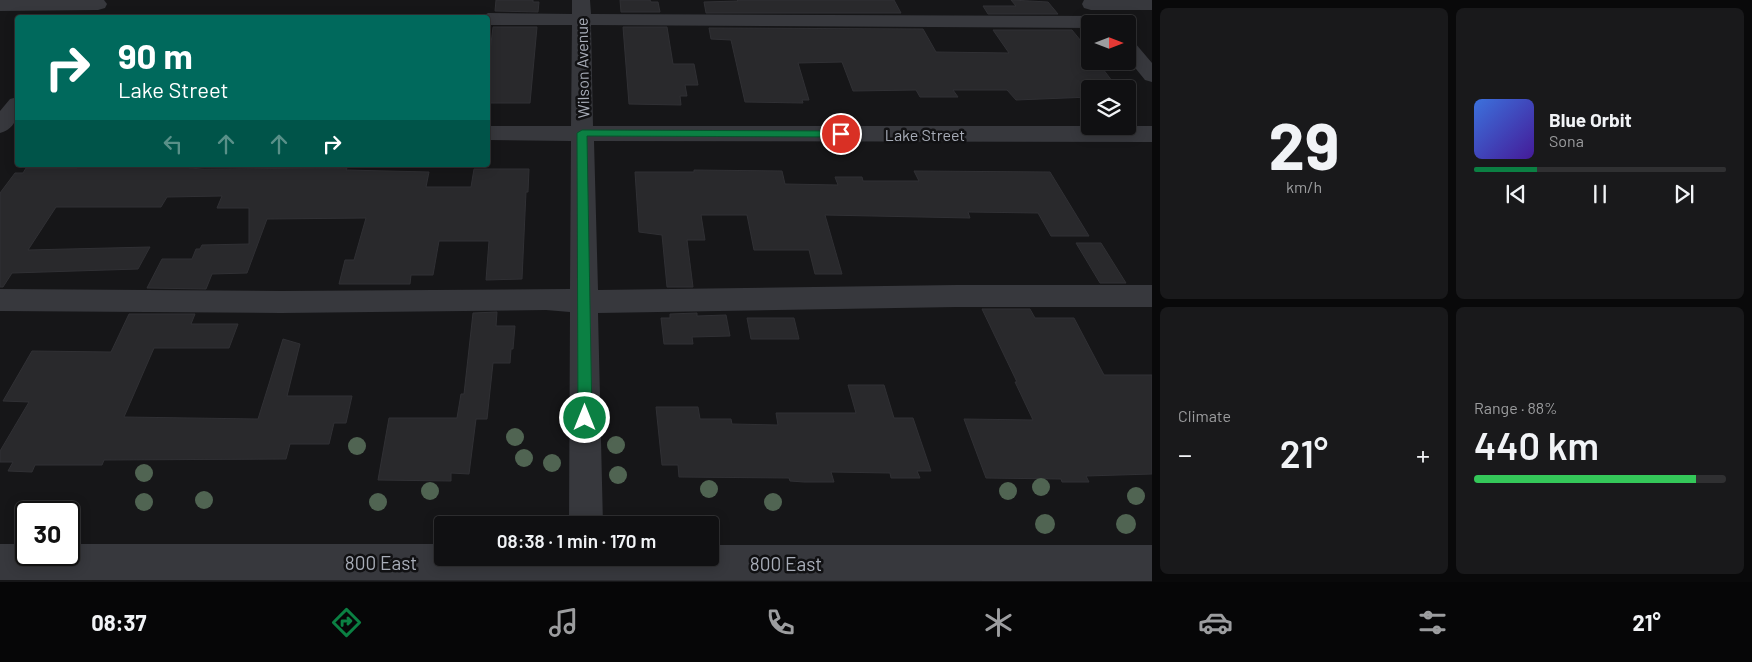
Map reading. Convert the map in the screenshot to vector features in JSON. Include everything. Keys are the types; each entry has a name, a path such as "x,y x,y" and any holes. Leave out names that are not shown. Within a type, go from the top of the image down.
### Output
{"street":[{"path":"0,5 51,2 94,11"},
{"path":"1089,2 1152,4"},
{"path":"1089,2 1100,15"},
{"path":"490,19 581,10 1081,22"},
{"name":"Wilson Avenue","path":"581,10 586,516"},
{"path":"1136,57 1152,76"},
{"path":"6,134 15,112"},
{"name":"Lake Street","path":"490,133 1152,134"},
{"path":"0,300 281,302 546,299 618,303 869,297 1152,296"},
{"name":"800 East","path":"0,562 346,572 596,566"},
{"name":"800 East","path":"719,565 1152,563"}],"building":[{"path":"496,0 533,0 533,2 539,2 538,12 495,11"},
{"path":"620,0 650,0 651,2 658,2 660,12 621,12"},
{"path":"737,0 894,0 901,13 706,13 704,2"},
{"path":"1011,0 1048,2 1058,14 988,14 983,6 1016,6"},
{"path":"493,27 537,27 530,103 490,103 490,52"},
{"path":"623,27 667,27 673,64 694,64 698,85 685,85 687,96 680,96 681,105 629,104"},
{"path":"709,28 923,29 936,52 1009,53 993,30 1072,30 1081,41 1081,70 1104,70 1111,80 1081,80 1081,97 1016,100 1007,90 953,90 958,97 920,97 916,90 853,91 842,62 798,63 809,100 802,100 803,103 745,102 731,40 711,39"},
{"path":"26,168 347,168 346,170 429,172 426,187 471,187 474,169 529,169 528,192 526,192 522,279 486,280 489,241 439,241 433,275 411,275 410,284 339,284 345,260 354,260 366,218 267,219 247,273 212,274 206,289 147,288 162,259 192,259 196,249 200,249 202,245 249,244 249,208 217,208 222,196 167,197 161,207 56,207 28,250 150,247 138,269 12,273 3,287 0,287 0,193 15,173 23,173"},
{"path":"694,170 782,171 785,184 838,185 835,177 862,177 863,181 919,181 914,171 1050,172 1089,236 1051,236 1038,213 968,212 970,218 825,215 842,274 815,274 809,250 754,250 747,215 701,215 705,240 687,240 693,287 667,287 662,235 639,232 635,172 694,172"},
{"path":"1076,243 1101,243 1126,283 1100,283"},
{"path":"982,309 1030,309 1035,318 1074,318 1104,375 1152,375 1152,474 1086,476 1089,482 1062,482 1061,479 986,478 964,419 1033,420"},
{"path":"497,312 496,326 515,326 513,349 511,349 510,363 493,363 487,419 476,419 469,474 451,473 451,481 378,480 389,418 457,418 461,394 464,394 473,313"},
{"path":"697,313 697,316 726,315 730,336 692,337 693,344 664,344 661,318 670,318 670,314"},
{"path":"129,314 195,314 191,324 238,324 229,348 154,348 124,417 258,419 283,339 300,344 287,396 352,396 346,423 334,423 329,444 290,444 286,459 104,460 102,465 35,465 32,472 8,471 13,462 0,462 0,451 29,402 3,401 32,351 111,352"},
{"path":"747,318 794,318 799,339 751,339"},
{"path":"848,385 884,385 894,418 913,418 931,471 917,471 920,478 891,478 890,473 831,472 834,482 804,482 790,481 789,478 679,477 678,465 662,465 656,407 698,407 700,419 731,419 732,424 778,425 776,413 856,413"}],"route":[{"path":"585,418 582,133 841,134"}]}
